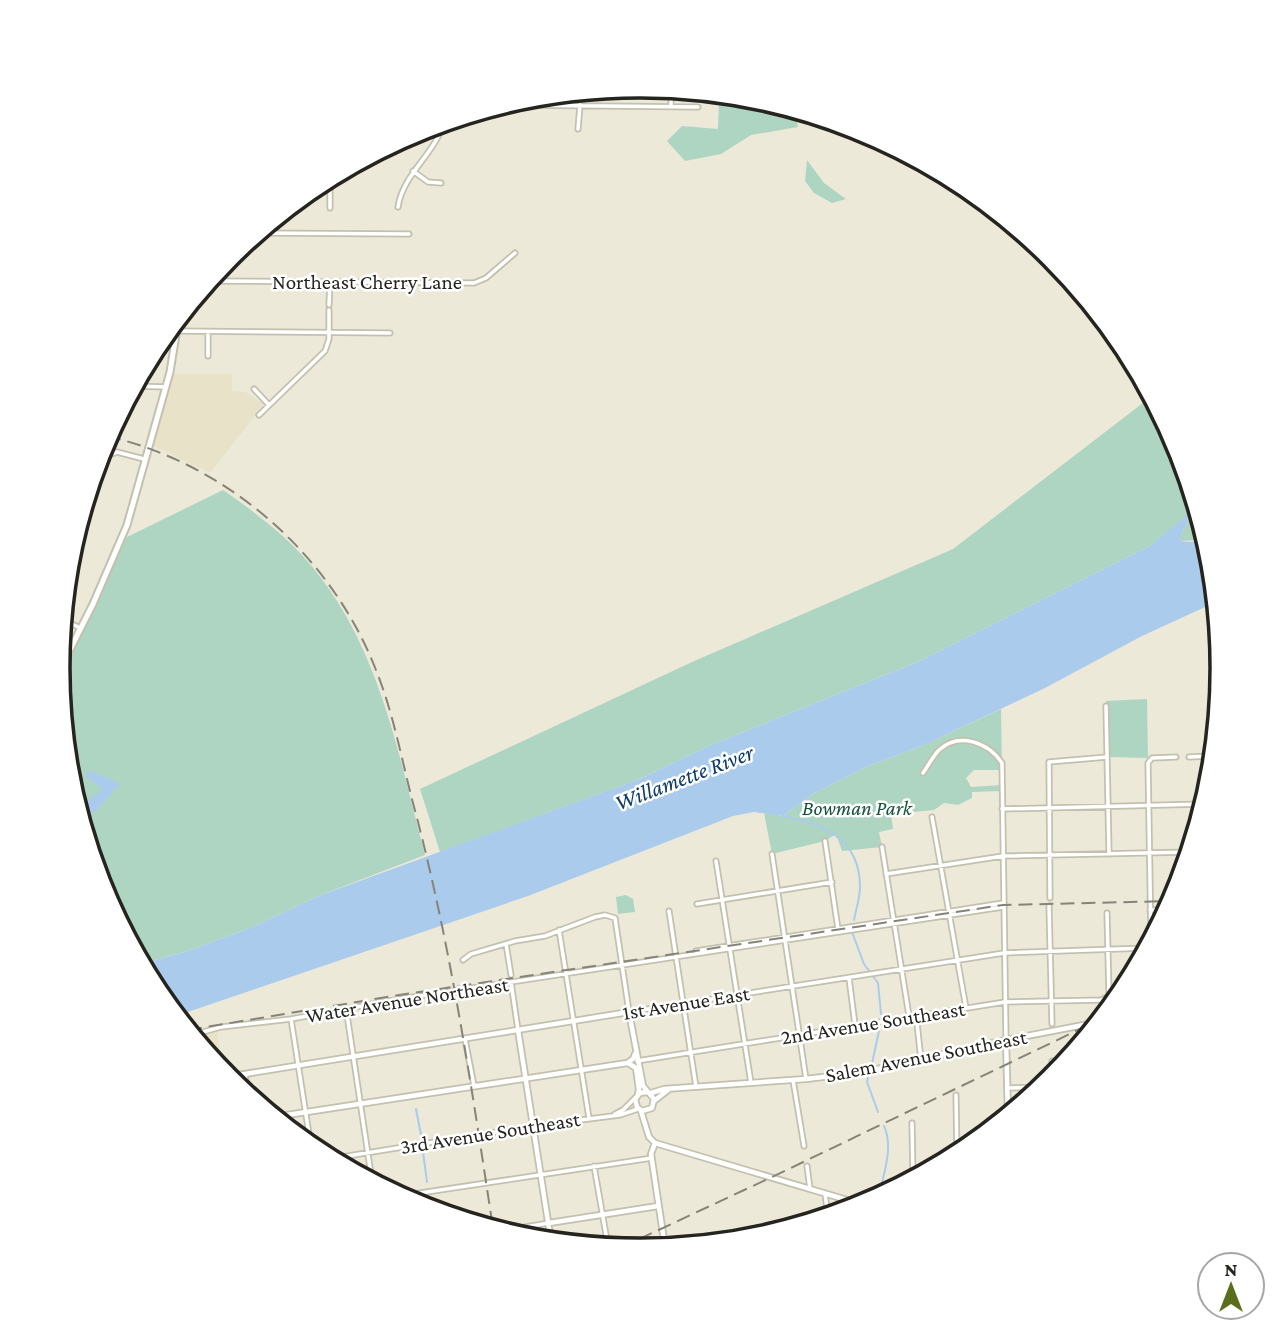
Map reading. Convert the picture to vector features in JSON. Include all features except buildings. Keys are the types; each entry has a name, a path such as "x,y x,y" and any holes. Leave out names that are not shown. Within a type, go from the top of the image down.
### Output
{"main road":[{"path":"71,647 121,540 166,387 176,338"},
{"path":"629,1012 643,1086 654,1101 646,1127"},
{"name":"1st Avenue East","path":"241,1075 629,1012"},
{"name":"Salem Avenue Southeast","path":"648,1092 864,1072 1083,1025"},
{"path":"518,1030 550,1230"},
{"path":"1006,1040 1008,1103"},
{"path":"287,1115 627,1063 633,1059 635,1052"},
{"path":"627,1063 636,1068 639,1090 635,1104 649,1137 655,1143 845,1199"},
{"name":"Salem Avenue Southeast","path":"654,1101 669,1090"},
{"path":"637,1095 648,1092"},
{"path":"639,1109 650,1109"},
{"path":"655,1143 651,1151 663,1237"},
{"path":"549,1223 658,1206"}],"street":[{"path":"671,99 671,106"},
{"path":"544,106 698,107"},
{"path":"578,129 580,106"},
{"path":"398,208 402,190 438,135"},
{"path":"413,172 428,182 441,183"},
{"path":"330,190 330,208"},
{"path":"271,233 409,234"},
{"name":"Northeast Cherry Lane","path":"221,281 474,283 486,278 515,253"},
{"path":"259,415 324,353 329,333 330,282"},
{"path":"181,331 390,333"},
{"path":"208,332 208,356"},
{"path":"144,386 166,387"},
{"path":"254,389 269,405"},
{"path":"111,454 117,452 146,460"},
{"path":"72,624 80,628"},
{"path":"1106,706 1109,853"},
{"path":"923,773 940,749 963,740 973,741 989,749 1001,760 1006,1040"},
{"path":"1050,898 1049,762 1107,757"},
{"path":"1150,921 1149,760 1176,757"},
{"path":"1189,757 1202,758"},
{"path":"1002,809 1193,804"},
{"path":"932,817 966,1008"},
{"path":"825,841 839,930"},
{"path":"882,847 909,1016"},
{"path":"886,874 1003,856 1180,852"},
{"path":"772,854 806,1079"},
{"path":"716,861 751,1083"},
{"path":"697,904 832,882"},
{"name":"Water Avenue Northeast","path":"202,1032 221,1027 291,1019 675,955 1003,905"},
{"path":"1049,906 1052,1024"},
{"path":"1150,910 1156,910"},
{"path":"670,911 696,1087"},
{"path":"1107,913 1107,949"},
{"path":"463,960 471,954 545,936 596,916 615,918 629,1012"},
{"path":"559,930 589,1118"},
{"path":"506,944 511,975"},
{"name":"1st Avenue East","path":"629,1012 1004,953 1136,948"},
{"name":"2nd Avenue Southeast","path":"1107,949 1109,991"},
{"path":"849,978 855,1025"},
{"path":"511,982 518,1030"},
{"name":"2nd Avenue Southeast","path":"637,1061 916,1014 1005,1002 1103,999"},
{"path":"346,1008 370,1169"},
{"path":"916,1014 921,1060"},
{"path":"291,1019 309,1131"},
{"path":"465,1039 474,1086"},
{"path":"245,1074 246,1079"},
{"path":"793,1080 804,1146"},
{"path":"1007,1088 1025,1087"},
{"name":"3rd Avenue Southeast","path":"610,1116 623,1110 637,1095"},
{"path":"956,1095 957,1141"},
{"name":"3rd Avenue Southeast","path":"346,1155 610,1116 639,1109"},
{"path":"912,1123 913,1168"},
{"path":"420,1193 652,1158"},
{"path":"594,1165 607,1236"},
{"path":"807,1166 810,1189"},
{"path":"825,1193 827,1206"},
{"path":"527,1227 549,1223"}],"shaded area":[{"path":"173,374 232,374 232,391 245,392 264,404 210,473 154,446"},
{"path":"217,1030 220,1053 211,1043 203,1033"}],"green space":[{"path":"719,103 788,117 796,120 798,127 751,135 721,154 685,161 667,141 682,126 718,129"},
{"path":"807,160 824,183 846,199 832,203 814,193 805,181"},
{"path":"1144,402 1180,484 1196,540 1180,541 1188,523 1187,516 1150,546 920,661 706,747 640,779 440,852 420,789 692,662 953,549"},
{"path":"223,490 273,528 301,554 327,586 349,621 367,658 394,735 425,855 321,895 250,928 152,961 113,886 100,851 81,779 71,705 71,647 121,540"},
{"path":"1147,699 1148,758 1107,757 1106,701"},
{"name":"Bowman Park","path":"1001,709 1002,770 974,770 966,778 971,787 1002,785 1002,791 972,792 972,798 958,805 944,803 934,810 891,814 893,829 879,832 882,847 842,851 836,834 825,841 772,854 764,813 783,816 813,794 868,766 924,745"},
{"path":"626,895 633,899 635,912 618,914 616,897"}],"water":[{"name":"Willamette River","path":"1187,515 1188,523 1180,541 1196,541 1206,606 1142,636 1045,688 924,745 868,766 813,794 783,816 754,812 733,816 528,896 187,1012 152,961 250,928 321,895 640,779 706,747 920,661 1150,546"},
{"path":"92,771 119,785 95,812 91,813 86,802 103,789 86,777 86,772"}],"waterway":[{"path":"782,814 837,836 854,857 860,891 854,920"},
{"path":"852,932 864,964 878,983 881,1014"},
{"path":"871,1068 879,1031"},
{"path":"869,1073 867,1082 878,1112"},
{"path":"416,1109 421,1135"},
{"path":"882,1183 888,1152 884,1126"},
{"path":"423,1152 427,1182"}],"railway":[{"path":"118,439 151,449 194,468 233,492 270,520 303,553 332,589 356,628 376,670 388,706 441,920 491,1218"},
{"path":"199,1028 399,995 1003,905 1160,901"},
{"path":"642,1238 1080,1029"}]}
